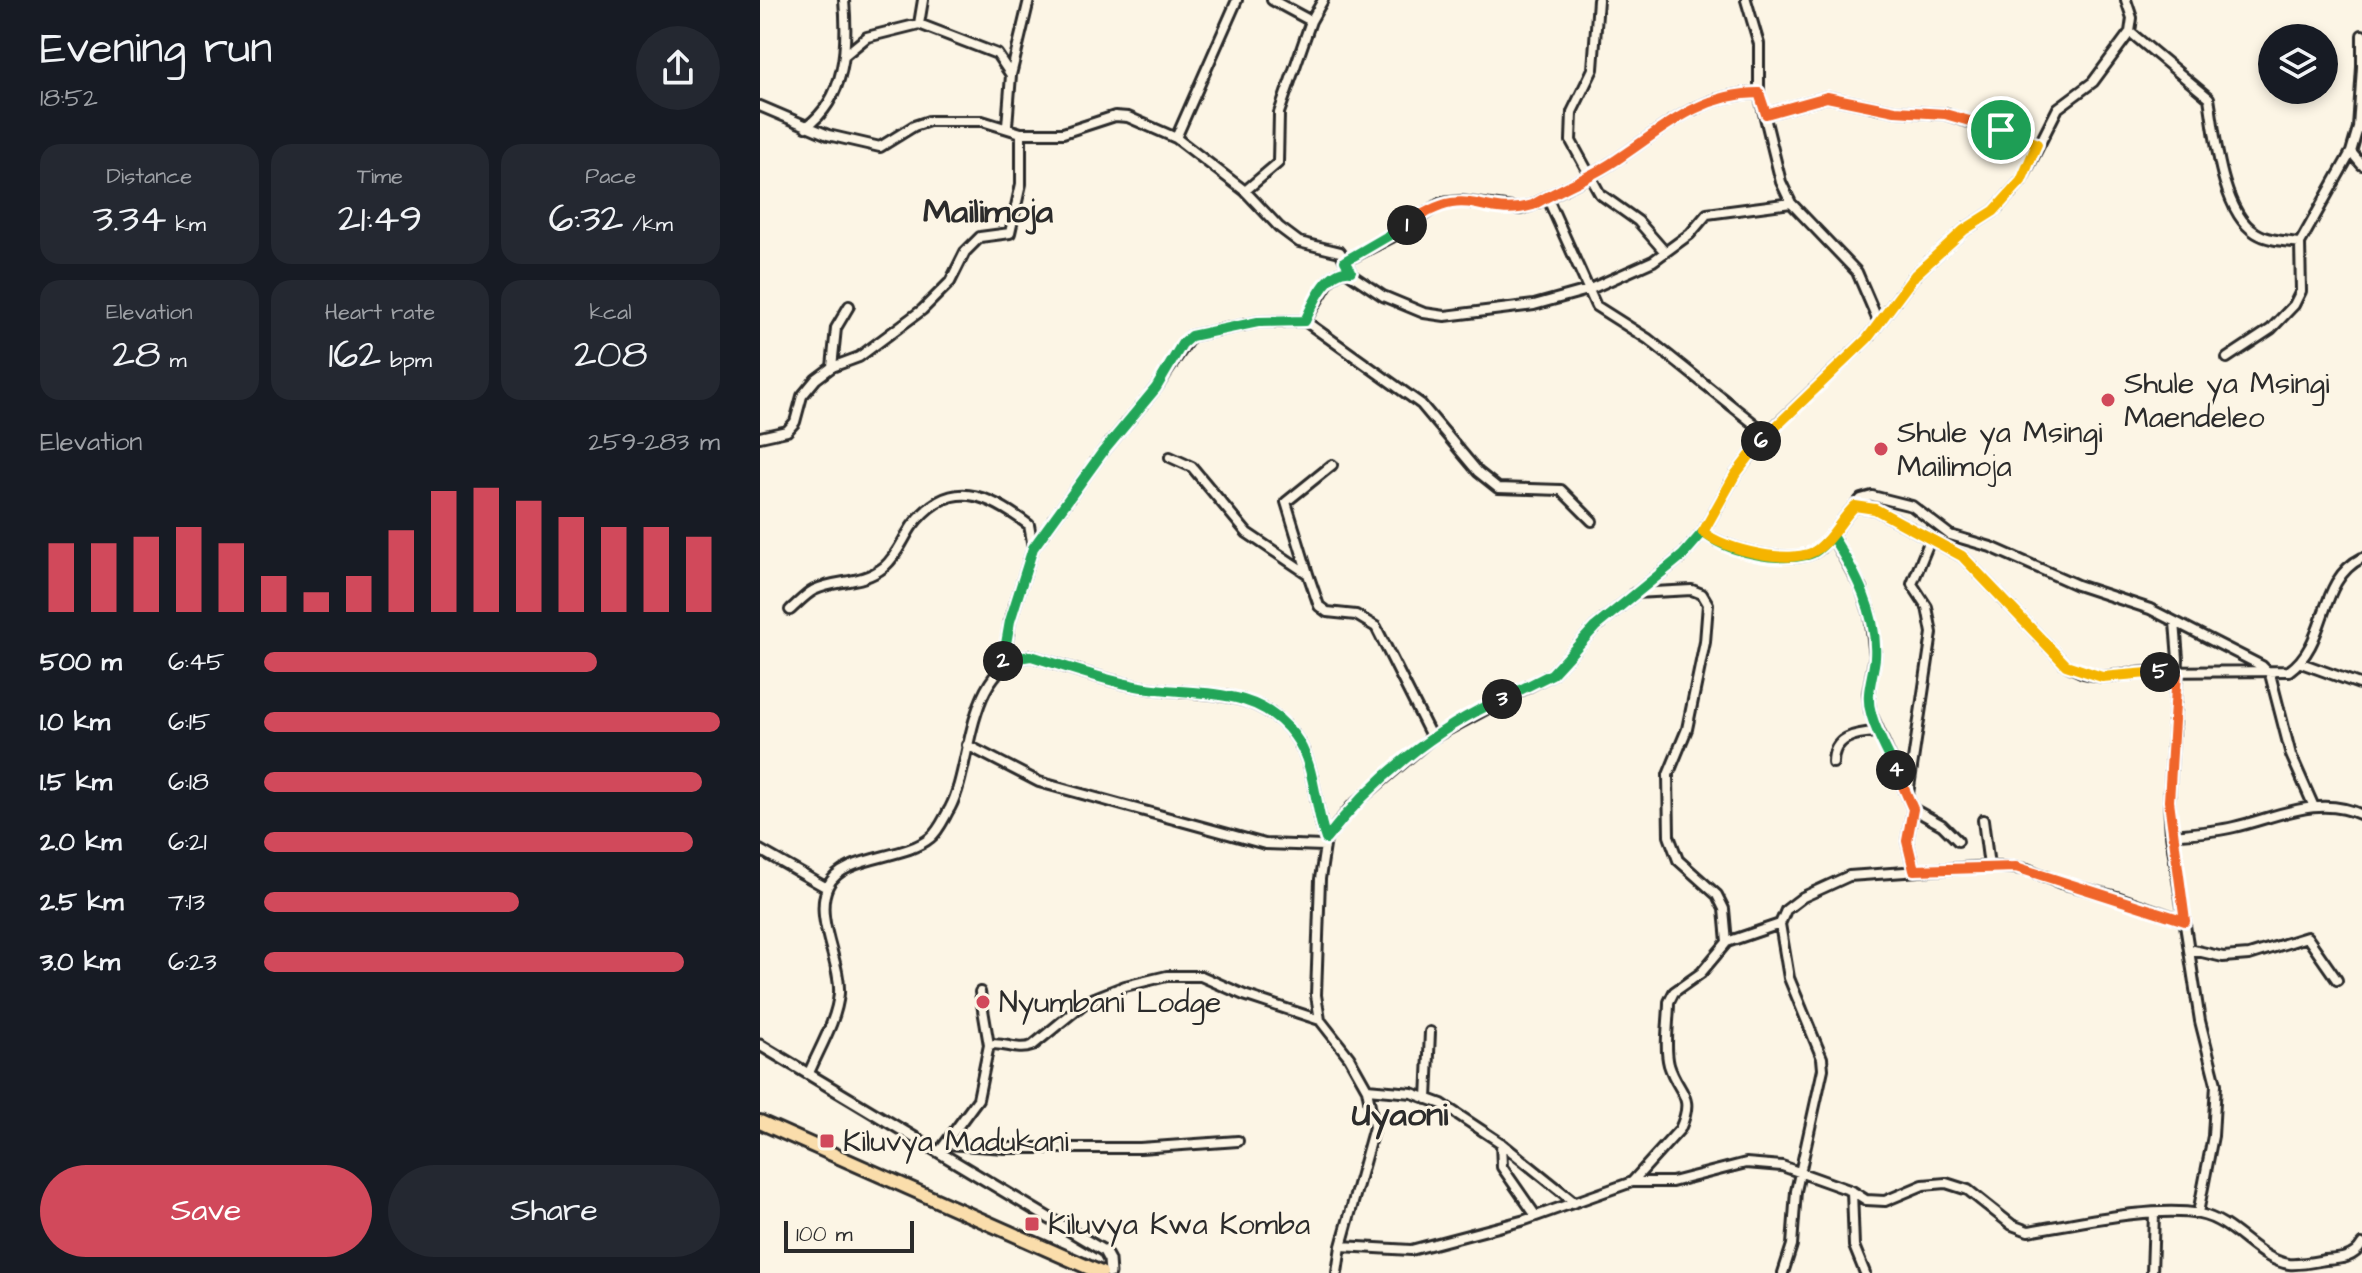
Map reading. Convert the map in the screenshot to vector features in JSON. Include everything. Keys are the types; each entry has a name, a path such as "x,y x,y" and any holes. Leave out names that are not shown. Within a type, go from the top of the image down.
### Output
{"highway":[{"path":"760,1122 1101,1273"}],"street":[{"path":"806,127 829,105 845,55 844,0"},
{"path":"919,24 923,0"},
{"path":"1007,126 1011,75 1029,0"},
{"path":"1176,138 1237,0"},
{"path":"1272,0 1311,21"},
{"path":"1245,191 1278,163 1279,113 1311,21 1323,0"},
{"path":"1598,0 1593,69 1569,125 1571,141 1600,194 1638,221 1665,252"},
{"path":"1746,0 1759,44 1759,93 1781,182 1791,203 1857,272 1879,323"},
{"path":"1325,843 1351,807 1432,738 1552,674 1595,627 1683,555 1703,532 1735,475 1767,434 1852,355 1915,275 1964,230 1994,211 2021,181 2037,144 2058,108 2093,82 2130,32 2132,18 2127,1"},
{"path":"845,55 867,37 919,24 997,54 1011,75"},
{"path":"2130,32 2209,98 2221,169 2248,226 2258,234 2300,243"},
{"path":"2227,358 2258,339 2294,305 2301,291 2300,243 2351,152 2358,128 2362,35"},
{"path":"1345,261 1359,251 1392,237 1441,203 1461,201 1520,209 1608,165 1670,120 1726,95 1759,93"},
{"path":"1766,114 1827,97 1895,111 1945,114 2037,144"},
{"path":"760,106 806,127 880,147 914,126 929,121 982,121 1007,126 1021,133 1063,133 1115,116 1128,117 1176,138 1245,191 1279,227 1299,242 1340,252 1359,251"},
{"path":"760,437 787,431 795,422 802,396 832,367 859,357 922,310 950,282 965,252 980,237 1010,233 1021,184 1021,133"},
{"path":"2351,152 2362,165"},
{"path":"1547,197 1588,290 1606,315 1648,339 1767,434"},
{"path":"1340,252 1351,271 1383,296 1424,313 1445,316 1534,305 1588,290 1665,252 1690,234 1707,214 1791,203"},
{"path":"1305,321 1331,278 1337,272 1351,271"},
{"path":"832,367 836,328 849,306"},
{"path":"1033,548 1102,453 1156,388 1182,344 1191,336 1258,322 1305,321 1421,404 1478,472 1498,488 1561,490 1592,521"},
{"path":"1170,457 1192,467 1247,533 1308,574"},
{"path":"1332,465 1286,502 1313,595 1327,612 1356,615 1376,627 1432,738"},
{"path":"790,610 814,590 847,584 885,566 914,524 944,497 966,493 1001,504 1029,525 1033,534 1033,548 1010,621 1003,666 975,712 952,804 934,836 907,852 855,865 837,874 827,888 824,923 839,991 809,1073"},
{"path":"1703,532 1744,551 1785,556 1816,552 1832,536 1842,518 1861,499 1872,496 1912,506 1950,535 1991,547 2175,622 2270,674 2291,755 2314,807"},
{"path":"1855,506 1875,509 1962,556 2066,665 2102,677 2177,672 2270,674 2289,671 2301,663 2318,635 2333,587 2343,572 2362,558"},
{"path":"1832,536 1861,588 1870,615 1875,656 1868,693 1877,732 1913,809 1907,841 1914,870"},
{"path":"1908,794 1932,633 1927,607 1912,584 1913,574 1930,540"},
{"path":"1635,593 1692,590 1702,594 1708,604 1705,642 1687,729 1668,775 1669,836 1678,860 1717,895 1724,909 1727,942"},
{"path":"2175,622 2177,672 2169,801 2171,835 2200,1021 2216,1084 2213,1136 2198,1213"},
{"path":"1003,666 1018,658 1031,656 1131,685 1207,690 1262,706 1295,736 1307,758 1325,843 1316,995 1320,1020 1367,1089 1374,1127 1372,1144 1341,1246 1337,1273"},
{"path":"2301,663 2362,685"},
{"path":"1833,763 1833,754 1841,741 1858,733 1877,732"},
{"path":"967,745 1039,782 1100,799 1265,844 1325,843"},
{"path":"2171,835 2235,827 2276,813 2314,807 2362,815"},
{"path":"1913,809 1942,825 1958,841"},
{"path":"1983,820 1989,866"},
{"path":"760,850 827,888"},
{"path":"1783,1273 1792,1245 1801,1172 1822,1058 1789,978 1780,924 1786,910 1803,897 1849,876 1989,866 2027,869 2061,883 2117,897 2185,921"},
{"path":"1632,1182 1680,1129 1685,1118 1686,1093 1670,1066 1669,1002 1674,992 1701,973 1727,942 1780,924"},
{"path":"2189,949 2206,955 2236,956 2268,951 2307,937 2337,980"},
{"path":"989,1045 996,1043 1024,1049 1032,1046 1087,1001 1125,986 1167,976 1201,976 1244,995 1320,1020"},
{"path":"939,1152 978,1099 989,1045 980,992"},
{"path":"1427,1099 1430,1032"},
{"path":"760,1045 1104,1251 1109,1260 1110,1273"},
{"path":"1367,1089 1427,1099 1450,1109 1501,1143 1573,1201"},
{"path":"947,1144 1005,1148 1140,1148 1238,1141"},
{"path":"1501,1143 1502,1167 1536,1216"},
{"path":"1341,1246 1411,1250 1536,1216 1632,1182 1672,1182 1746,1163 1801,1172 1852,1191 1866,1200 1885,1201 1923,1185 1946,1183 1968,1190 2012,1225 2028,1231 2154,1214 2198,1213 2226,1224 2290,1269 2344,1258 2355,1254 2362,1244"},
{"path":"1852,1191 1854,1246 1865,1273"},
{"path":"2152,1273 2154,1214"}],"place":[{"name":"Shule ya Msingi Maendeleo","path":"2108,400"},
{"name":"Shule ya Msingi Mailimoja","path":"1881,449"},
{"name":"Nyumbani Lodge","path":"983,1002"},
{"name":"Kiluvya Madukani","path":"827,1141"},
{"name":"Kiluvya Kwa Komba","path":"1032,1224"}],"district":[{"name":"Mailimoja","path":"988,210"},
{"name":"Uyaoni","path":"1400,1113"}],"route":[{"path":"2001,130 1945,114 1895,111 1827,97 1766,114 1759,93 1726,95 1670,120 1608,165 1533,205 1520,209 1461,201 1441,203 1429,209 1392,237 1359,251 1345,261 1351,271 1337,272 1331,278 1305,321 1258,322 1191,336 1182,344 1156,388 1102,453 1033,548 1010,621 1003,666 1018,658 1031,656 1131,685 1155,689 1207,690 1262,706 1280,719 1295,736 1307,758 1317,816 1326,839 1351,807 1432,738 1492,703 1537,684 1552,674 1595,627 1683,555 1703,532 1744,551 1785,556 1816,552 1832,536 1861,588 1870,615 1875,656 1868,693 1870,711 1913,809 1907,841 1914,870 1989,866 2027,869 2061,883 2117,897 2185,921 2171,835 2169,801 2177,672 2102,677 2066,665 1962,556 1875,509 1855,506 1842,518 1832,536 1816,552 1806,555 1785,556 1744,551 1709,537 1703,532 1735,475 1767,434 1867,339 1915,275 1964,230 1994,211 2021,181 2037,144 2001,130"}]}
